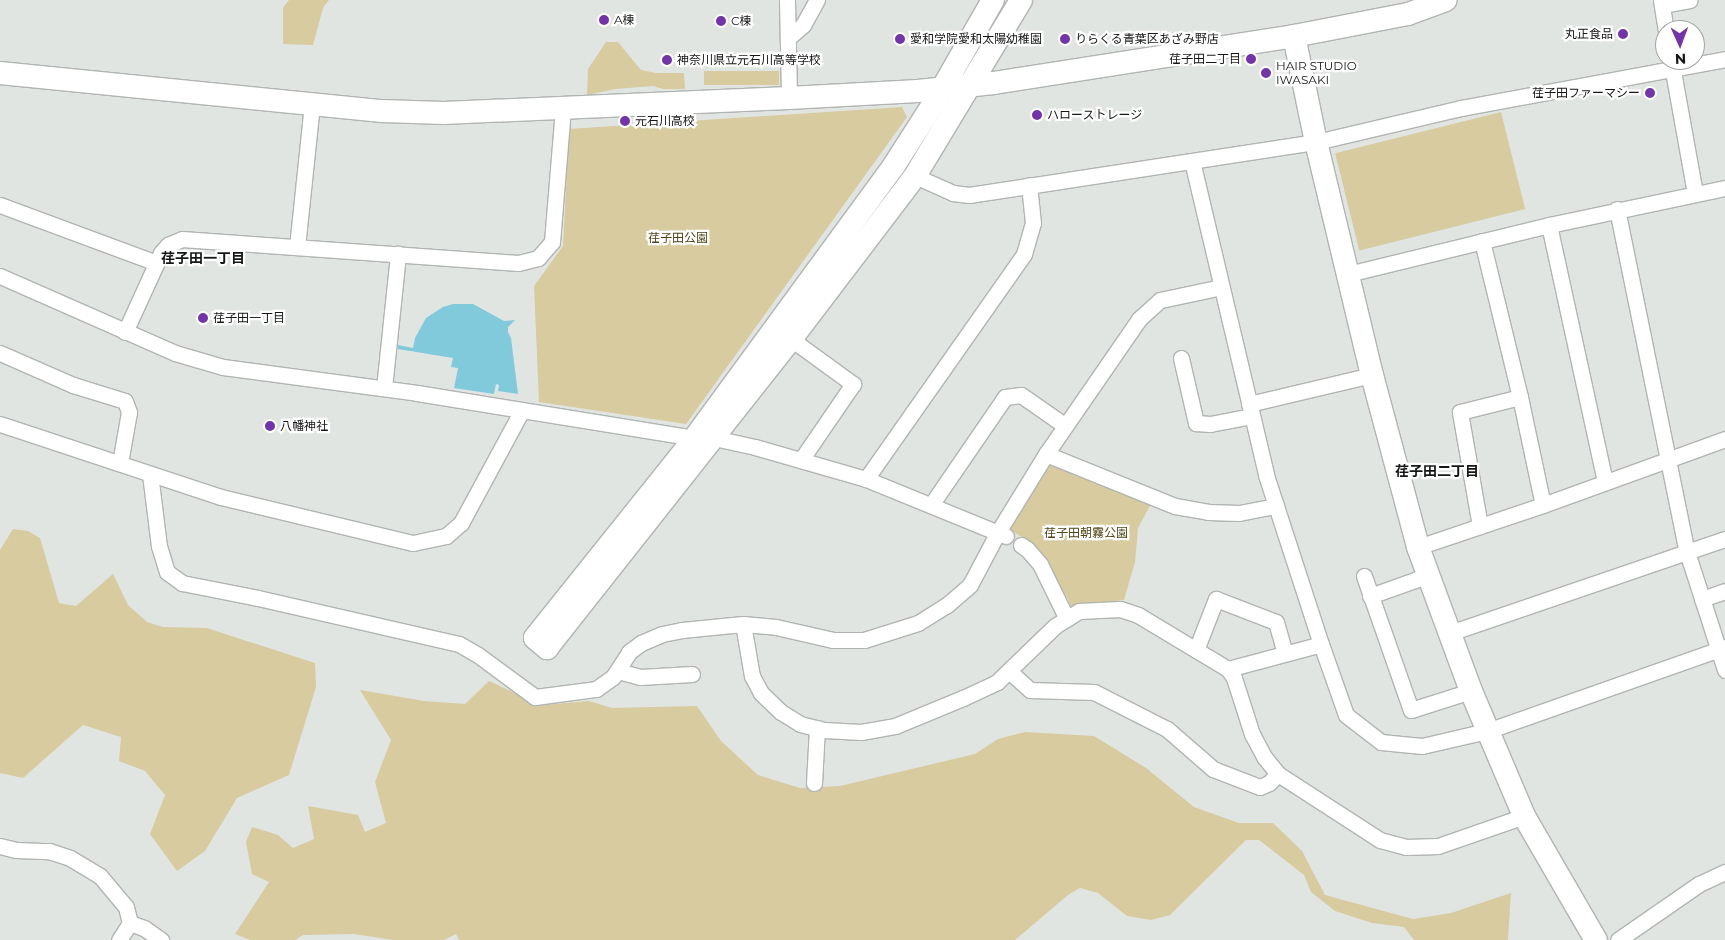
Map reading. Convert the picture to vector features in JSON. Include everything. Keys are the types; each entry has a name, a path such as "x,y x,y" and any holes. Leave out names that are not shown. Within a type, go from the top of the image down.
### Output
{"street":[{"path":"787,0 789,98"},
{"path":"788,38 803,24 817,0"},
{"path":"993,0 943,88 894,168 704,438 547,648 535,638 704,438 791,340 915,176 1021,0"},
{"path":"0,73 312,105 382,111 444,113 789,98 918,91 970,86 1294,36 1407,7 1446,0"},
{"path":"1664,20 1661,2 1690,0"},
{"path":"1294,36 1316,142 1372,375 1418,546 1471,691 1524,816 1596,940"},
{"path":"1705,61 1725,59"},
{"path":"915,176 952,193 969,195 1316,142 1460,108 1655,68"},
{"path":"1673,70 1695,193"},
{"path":"297,246 312,105"},
{"path":"125,332 168,245 182,239 518,263 538,258 552,242 564,108"},
{"path":"1192,161 1250,410 1276,506 1346,715 1381,742 1422,746 1487,731 1722,648"},
{"path":"866,479 1024,254 1033,223 1030,185"},
{"path":"1348,274 1618,209 1725,188"},
{"path":"0,205 158,263"},
{"path":"1618,209 1687,552 1702,599 1722,648 1725,670"},
{"path":"1549,225 1605,481"},
{"path":"1482,241 1520,397 1543,505"},
{"path":"384,388 398,254"},
{"path":"0,276 175,354 223,367 384,388 704,438 800,460 866,479 1002,534"},
{"path":"150,474 160,546 167,572 182,583 458,644 478,655 535,697 596,688 618,672 629,652 641,643 662,634 743,624 776,627 833,640 864,640 910,625 948,605 970,585 1002,534 1064,425 1139,319 1160,300 1221,286"},
{"path":"791,340 853,384 800,460"},
{"path":"0,353 74,385 125,401 129,412 120,463"},
{"path":"1181,358 1196,423 1210,424 1250,410 1372,375"},
{"path":"931,505 1005,397 1021,395 1064,425"},
{"path":"1480,526 1460,412 1520,397"},
{"path":"0,424 222,497 413,543 446,536 461,523 522,410"},
{"path":"1418,546 1543,505 1725,439"},
{"path":"1046,454 1175,506 1208,512 1239,513 1276,506"},
{"path":"1450,633 1725,539"},
{"path":"1021,545 1027,548 1040,564 1068,618"},
{"path":"1370,596 1429,575"},
{"path":"1364,576 1411,710 1471,691"},
{"path":"1702,599 1725,591"},
{"path":"1196,650 1216,599 1276,622 1285,653"},
{"path":"743,624 752,676 762,693 781,712 800,724 817,728 861,732 895,726 964,698 997,682 1055,626 1079,611 1101,608 1120,609 1138,615 1228,669 1234,678 1252,734 1265,758 1278,774 1380,840 1406,847 1438,846 1524,816"},
{"path":"1228,669 1321,644"},
{"path":"1009,671 1030,690 1094,692 1167,730 1213,769 1222,773 1260,787 1269,783 1278,774"},
{"path":"618,672 640,677 692,674"},
{"path":"814,784 817,728"},
{"path":"0,846 16,850 50,851 70,858 100,876 126,907 130,924 119,940"},
{"path":"1618,940 1699,884 1725,872"},
{"path":"130,924 144,928 161,940"}],"green space":[{"path":"289,0 329,0 323,8 313,45 283,44 283,8"},
{"path":"606,42 618,42 641,70 656,73 684,73 685,89 663,89 653,86 615,89 587,95 588,69"},
{"path":"704,71 779,71 779,85 704,85"},
{"name":"荏子田公園","path":"902,107 907,117 686,424 539,402 534,286 563,246 569,129"},
{"path":"1501,112 1525,209 1359,250 1335,153"},
{"name":"荏子田朝霧公園","path":"1050,462 1151,504 1138,528 1135,562 1124,600 1070,606 1068,599 1031,542 1008,529"},
{"path":"13,529 28,531 40,538 59,603 76,606 113,574 128,605 147,622 163,627 207,628 315,663 316,687 289,775 237,798 205,851 177,871 150,834 165,795 145,771 119,761 121,737 83,725 23,778 0,773 0,550"},
{"path":"489,681 541,705 589,701 612,708 697,706 721,741 758,775 800,788 840,786 975,754 998,739 1025,732 1094,736 1146,768 1194,807 1239,823 1273,823 1302,851 1325,895 1413,919 1451,913 1511,893 1508,940 1414,940 1404,927 1372,923 1335,911 1311,892 1304,875 1259,840 1246,840 1170,915 1151,920 1127,916 1098,893 1080,888 1068,895 1015,940 459,940 456,934 444,940 393,940 354,934 303,935 295,940 250,940 235,934 269,882 252,874 246,842 252,827 278,835 293,848 314,839 308,806 358,815 365,832 386,823 375,782 391,740 360,690 424,701 465,704"}],"water":[{"path":"453,304 473,304 504,321 515,320 508,327 508,332 511,338 518,394 498,391 499,385 496,384 494,394 454,388 458,368 451,367 453,358 398,349 398,345 413,348 415,338 426,318 443,307"}],"place":[{"name":"A棟","path":"604,20"},
{"name":"C棟","path":"721,21"},
{"name":"丸正食品","path":"1623,34"},
{"name":"愛和学院愛和太陽幼稚園","path":"900,39"},
{"name":"りらくる青葉区あざみ野店","path":"1065,39"},
{"name":"荏子田二丁目","path":"1251,59"},
{"name":"神奈川県立元石川高等学校","path":"667,60"},
{"name":"HAIR STUDIO IWASAKI","path":"1266,73"},
{"name":"荏子田ファーマシー","path":"1650,93"},
{"name":"ハローストレージ","path":"1037,115"},
{"name":"元石川高校","path":"625,121"},
{"name":"荏子田一丁目","path":"203,318"},
{"name":"八幡神社","path":"270,426"}],"district":[{"name":"荏子田一丁目","path":"203,258"},
{"name":"荏子田二丁目","path":"1437,471"}]}
